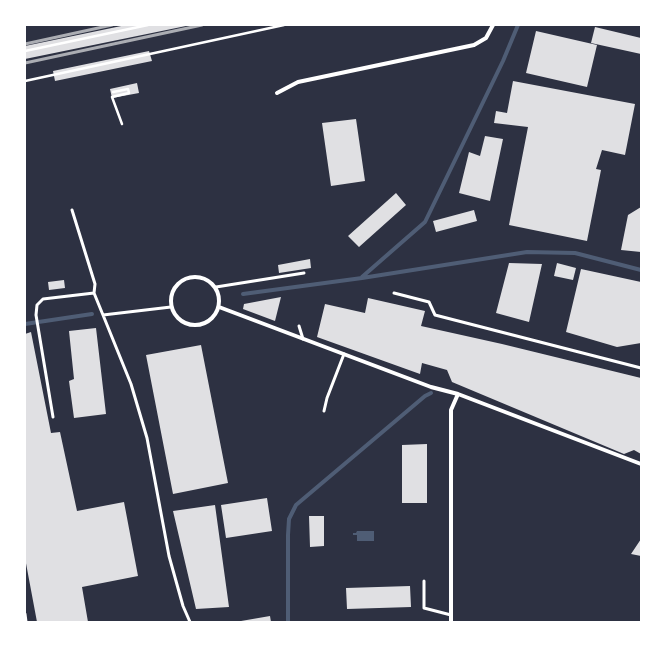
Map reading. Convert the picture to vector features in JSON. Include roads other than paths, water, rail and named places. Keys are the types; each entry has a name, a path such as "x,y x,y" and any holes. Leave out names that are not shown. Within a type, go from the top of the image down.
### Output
{"street":[{"path":"277,93 298,82 474,45 486,38 493,25"},
{"path":"193,276 200,277 212,282 216,288 220,300 219,307 213,318 208,322 195,326 189,325 178,318 171,307 172,293 180,281 186,278 193,276"},
{"path":"219,307 431,387 458,394 641,464"},
{"path":"451,622 451,410 458,394"}],"lane":[{"path":"72,210 96,284 94,293 131,384 145,432 169,556 183,606 190,622"},
{"path":"216,288 304,273"},
{"path":"53,417 38,333 36,315 37,305 43,299 94,293"},
{"path":"394,293 429,302 435,315 641,368"},
{"path":"103,316 171,307"},
{"path":"299,326 303,339"},
{"path":"324,411 327,398 344,354"},
{"path":"424,581 424,608 451,615"},
{"path":"25,614 26,622"}],"water":[{"path":"357,531 374,531 374,541 357,541 357,535 353,535 353,533 356,533"}],"waterway":[{"path":"362,277 425,222 503,61 518,25"},
{"path":"243,294 362,278 527,252 575,253 641,270"},
{"path":"25,324 92,314"},
{"path":"288,622 289,519 296,505 425,396 431,393"}],"railway":[{"path":"25,44 112,25"},
{"path":"25,63 202,25"}]}
